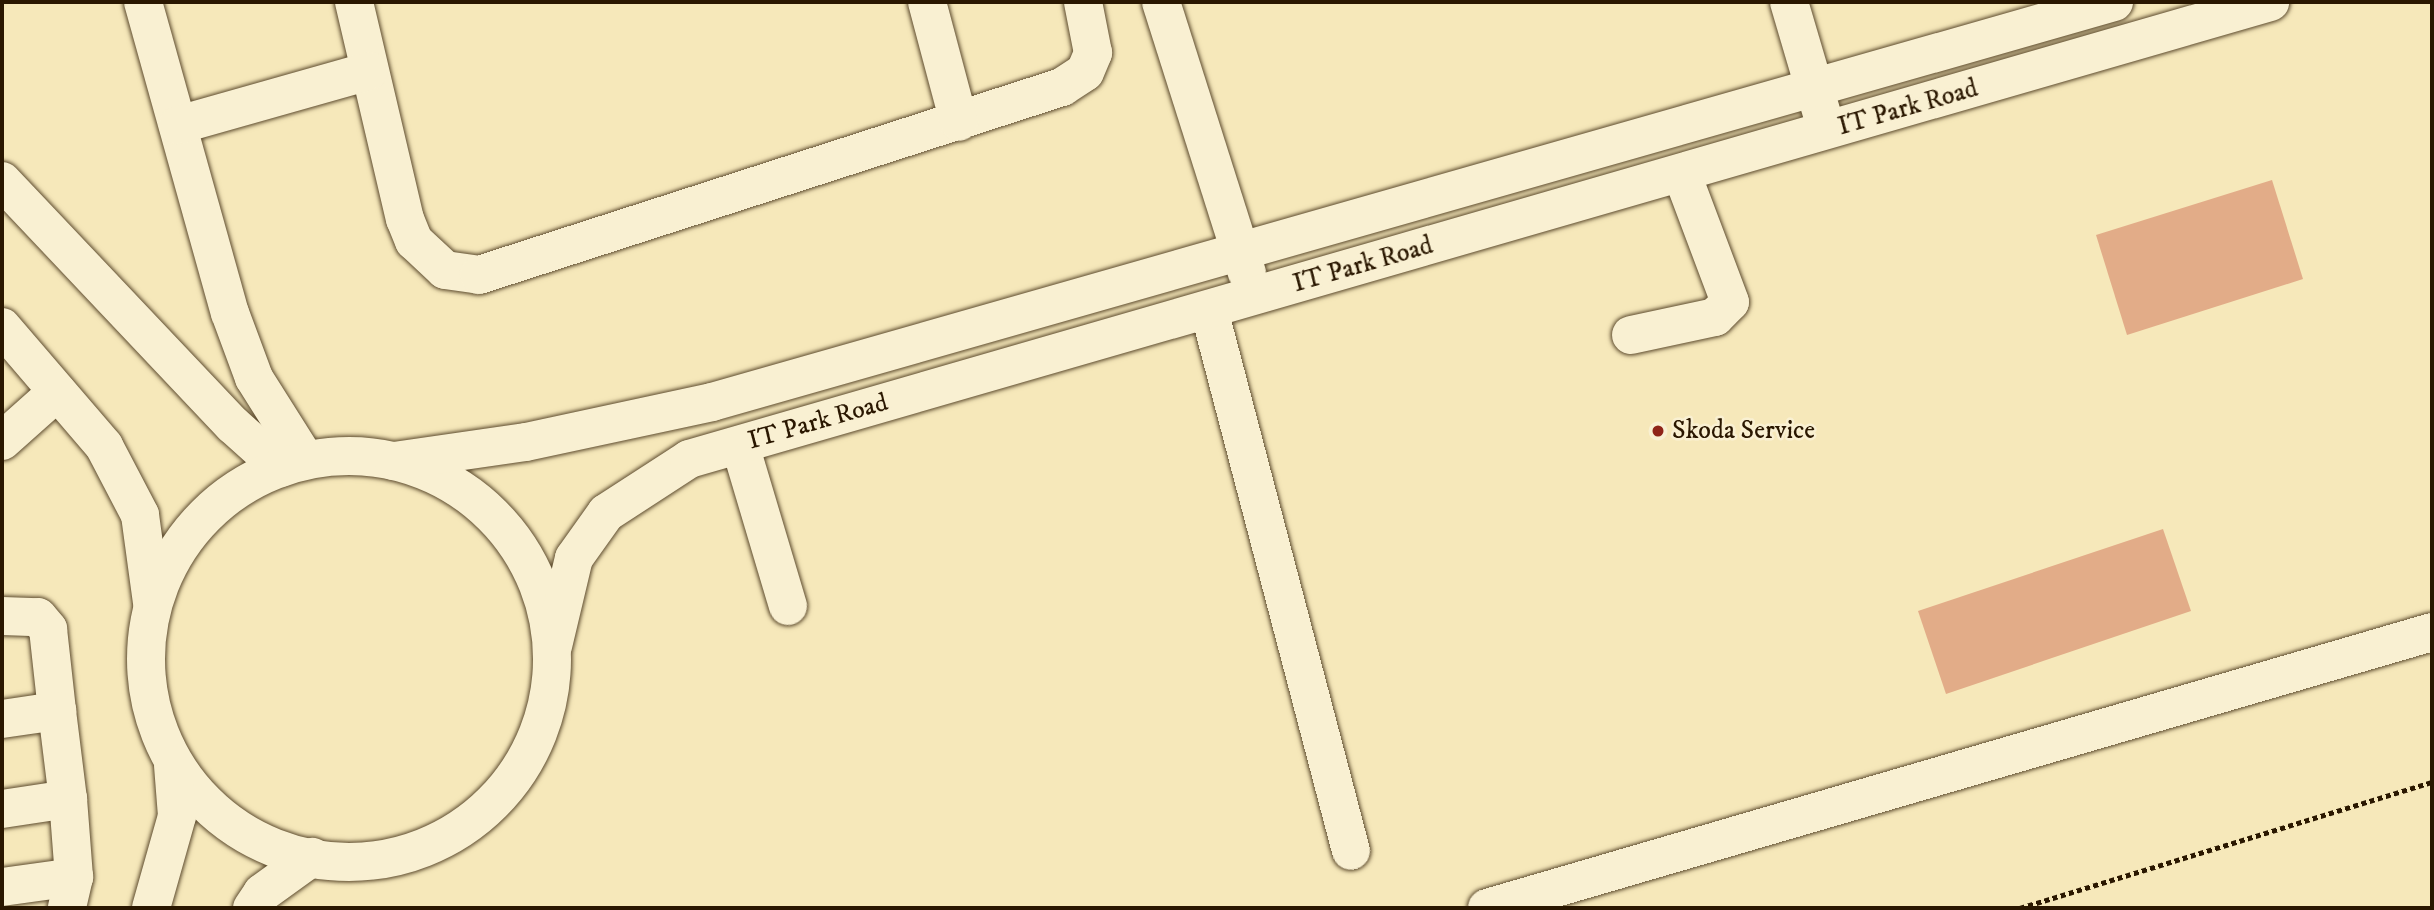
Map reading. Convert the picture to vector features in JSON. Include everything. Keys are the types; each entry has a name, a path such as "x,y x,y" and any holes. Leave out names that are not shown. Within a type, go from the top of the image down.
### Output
{"street":[{"path":"143,2 230,313 254,378 293,464"},
{"path":"354,2 409,230 430,258 459,275 496,272 959,122 1078,79 1093,53 1083,2"},
{"path":"927,2 959,122"},
{"path":"1161,2 1253,297"},
{"path":"1789,2 1816,88 1826,132"},
{"name":"IT Park Road","path":"394,461 526,442 712,402 2114,2"},
{"name":"IT Park Road","path":"553,646 574,558 606,513 689,459 2270,2"},
{"path":"178,125 369,71"},
{"path":"1631,335 1715,317 1730,302 1682,174"},
{"path":"8,199 233,425 293,464"},
{"path":"1209,310 1351,851"},
{"path":"2,327 104,446 140,515 153,612"},
{"path":"2,441 57,391"},
{"path":"740,445 788,606"},
{"path":"151,908 177,816 173,765 148,701 146,631 168,565 210,510 293,464 344,454 394,461 454,484 505,527 538,582 553,646 547,710 520,770 476,819 415,852 347,863 312,857 279,851 219,817 173,765"},
{"path":"2,616 38,617 48,629 68,799 70,893 2,887"},
{"path":"1488,908 2432,632"},
{"path":"2,719 57,711"},
{"path":"2,809 68,799"},
{"path":"252,908 262,894 312,857"}],"path":[{"path":"2020,908 2432,782"}],"building":[{"path":"2272,180 2303,279 2127,335 2096,235"},
{"path":"2163,529 2191,611 1946,694 1918,611"}],"place":[{"name":"Skoda Service","path":"1658,431"}]}
